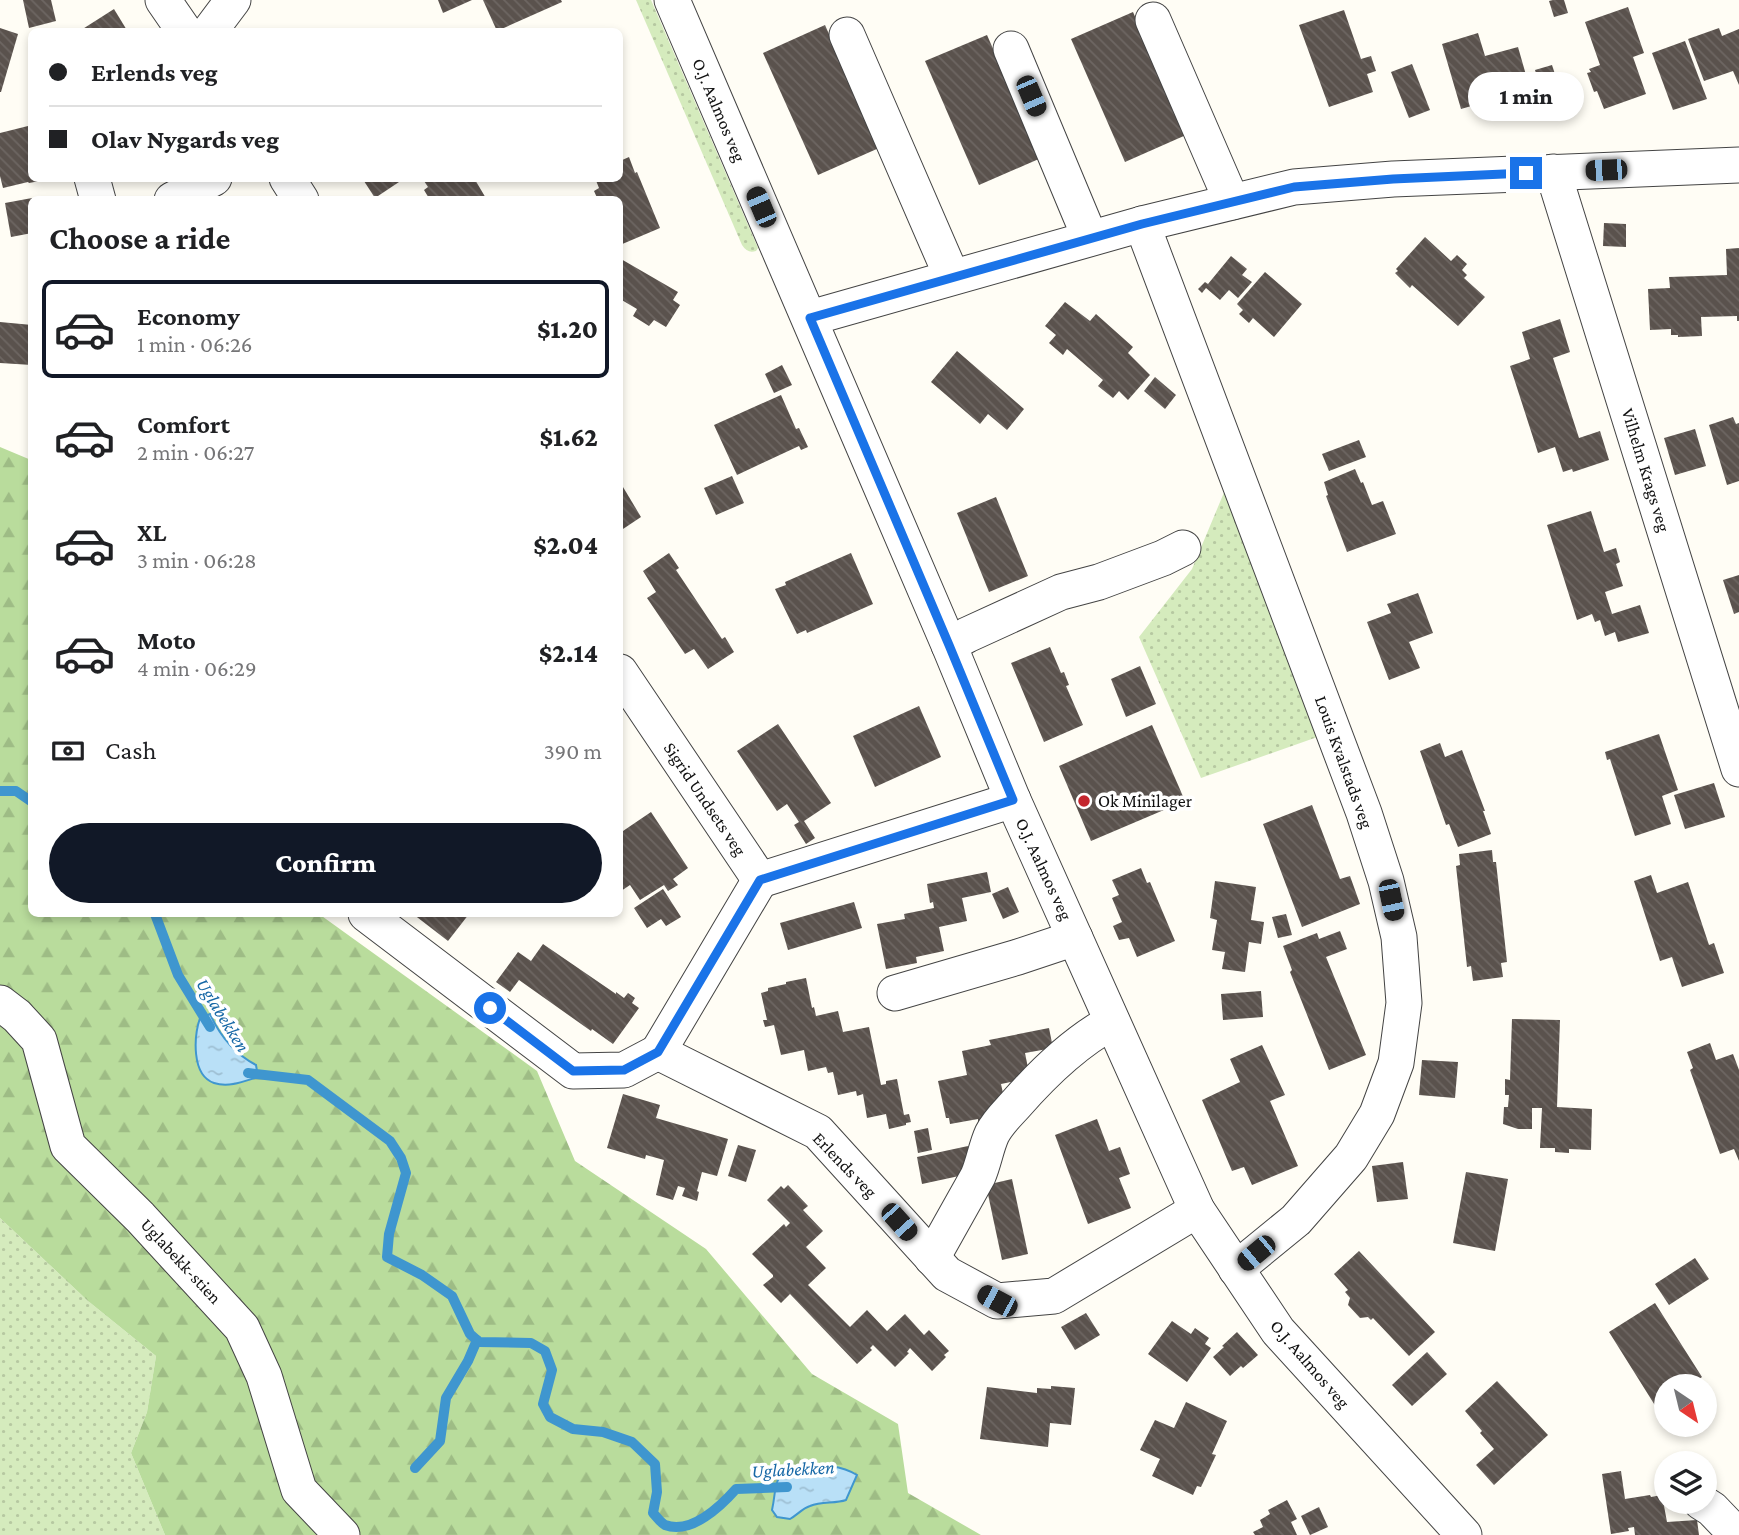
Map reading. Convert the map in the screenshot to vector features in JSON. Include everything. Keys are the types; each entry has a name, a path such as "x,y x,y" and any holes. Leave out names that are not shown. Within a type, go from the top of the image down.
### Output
{"street":[{"path":"163,0 182,28"},
{"path":"212,28 233,0"},
{"name":"O.J. Aalmos veg","path":"672,0 810,318 1013,800 1197,1210 1278,1331 1464,1535"},
{"path":"1153,20 1232,202"},
{"path":"847,35 952,277"},
{"path":"1011,49 1090,238"},
{"path":"810,318 1090,238 1294,187 1393,179 1739,165"},
{"name":"Vilhelm Krags veg","path":"1552,172 1739,769"},
{"path":"180,196 206,182"},
{"name":"Louis Kvalstads veg","path":"1142,224 1364,813 1386,881 1399,937 1404,1003 1396,1063 1377,1114 1351,1157 1296,1220 1236,1269"},
{"path":"949,645 1061,592 1099,582 1183,548"},
{"name":"Sigrid Undsets veg","path":"623,676 760,880"},
{"path":"370,917 573,1071 624,1070 658,1052 760,880 1013,800"},
{"name":"O.J. Aalmos veg","path":"895,993 1075,938"},
{"name":"Uglabekk-stien","path":"0,1003 17,1016 39,1040 68,1146 140,1217 242,1328 264,1376 299,1490 342,1535"},
{"path":"932,1258 983,1166 992,1135 1002,1119 1058,1061 1093,1032 1112,1022"},
{"name":"Erlends veg","path":"658,1052 818,1132 947,1274 997,1301 1054,1296 1197,1210"},
{"path":"1717,1514 1737,1535"}],"green space":[{"path":"636,0 651,0 758,248 756,251 748,251 742,245"},
{"path":"0,447 28,459 28,917 323,917 537,1071 575,1161 706,1249 812,1374 898,1424 908,1493 981,1535 165,1535 131,1453 147,1412 156,1356 88,1301 0,1218"},
{"path":"1228,483 1323,735 1201,778 1139,637 1192,569"},
{"path":"0,1218 88,1301 156,1356 147,1412 131,1453 165,1535 0,1535"}],"water":[{"path":"210,1014 229,1044 256,1065 258,1077 225,1085 214,1083 201,1072 196,1054 196,1035 200,1018"},
{"path":"799,1465 836,1467 857,1475 846,1500 810,1506 790,1519 777,1517 772,1510 777,1482 783,1474"}],"building":[{"path":"23,0 51,0 56,21 29,28"},
{"path":"438,0 472,0 443,13"},
{"path":"483,0 562,2 504,28 496,28"},
{"path":"1564,0 1568,13 1554,17 1549,1"},
{"path":"1628,7 1644,53 1633,57 1646,94 1604,109 1587,73 1591,72 1589,69 1600,65 1585,22"},
{"path":"114,9 126,28 84,28"},
{"path":"1344,10 1361,59 1371,56 1376,71 1367,74 1373,92 1329,107 1299,25"},
{"path":"1133,12 1186,135 1125,162 1071,39"},
{"path":"825,25 879,148 818,175 763,53"},
{"path":"0,28 18,34 1,92 0,92"},
{"path":"1719,28 1722,36 1739,29 1739,85 1733,71 1704,81 1688,39"},
{"path":"1478,33 1485,56 1518,47 1530,89 1461,109 1442,44"},
{"path":"987,35 1041,158 979,185 925,61"},
{"path":"1685,41 1707,99 1673,110 1652,53"},
{"path":"1412,64 1430,110 1409,118 1391,72"},
{"path":"1552,65 1564,102 1547,107 1535,70"},
{"path":"28,126 28,182 3,188 0,176 0,133"},
{"path":"629,157 660,228 623,244 623,196 596,196 594,191 599,188 597,182 623,182 623,160"},
{"path":"365,182 399,182 378,196 374,196"},
{"path":"425,182 476,182 485,196 428,196 424,190 428,187"},
{"path":"28,199 28,234 11,237 5,203"},
{"path":"1604,223 1626,224 1626,247 1603,246"},
{"path":"1425,237 1451,261 1457,255 1467,264 1462,270 1467,275 1464,278 1485,297 1458,326 1395,273"},
{"path":"1739,248 1739,321 1737,316 1701,317 1702,336 1678,337 1671,335 1671,329 1650,330 1648,289 1670,288 1669,277 1727,275 1726,249"},
{"path":"1231,256 1247,269 1242,275 1252,282 1238,298 1229,290 1220,300 1206,288 1202,293 1198,289 1205,282 1208,284"},
{"path":"623,260 678,292 673,300 680,305 666,327 654,320 649,326 633,316 637,309 623,301"},
{"path":"1265,272 1302,304 1274,337 1253,318 1249,323 1239,314 1243,310 1237,304"},
{"path":"1065,302 1090,321 1096,314 1133,347 1128,353 1150,375 1128,400 1119,391 1113,398 1098,386 1103,380 1067,349 1063,355 1049,343 1056,335 1045,326"},
{"path":"1560,319 1570,352 1553,358 1579,438 1600,431 1609,460 1573,472 1572,469 1563,472 1555,447 1538,453 1510,366 1530,359 1522,332"},
{"path":"0,322 28,325 28,365 0,363"},
{"path":"957,351 1024,409 1007,430 988,414 980,424 931,382"},
{"path":"782,365 792,385 774,393 765,374"},
{"path":"1155,377 1176,395 1165,409 1144,391"},
{"path":"781,395 796,429 799,428 808,447 801,450 799,446 737,475 714,425"},
{"path":"1733,417 1736,424 1739,423 1739,481 1727,485 1709,425"},
{"path":"1695,429 1706,466 1675,475 1664,438"},
{"path":"1359,440 1366,457 1329,471 1322,454"},
{"path":"1355,469 1372,505 1383,501 1396,534 1347,552 1326,496 1328,495 1324,482"},
{"path":"732,476 744,503 716,515 704,488"},
{"path":"623,487 641,517 623,529"},
{"path":"996,497 1028,576 989,592 957,513"},
{"path":"1591,511 1604,552 1616,548 1620,562 1616,564 1623,586 1605,592 1612,614 1640,605 1649,633 1618,642 1615,632 1605,636 1600,620 1595,622 1592,614 1577,620 1547,525"},
{"path":"669,553 679,568 676,570 722,639 725,637 734,652 708,669 694,649 685,654 647,598 656,592 643,571"},
{"path":"851,553 873,604 807,633 806,630 797,634 775,589"},
{"path":"1739,575 1739,612 1734,614 1723,580"},
{"path":"1418,593 1433,633 1409,642 1420,668 1389,680 1367,622 1391,613 1387,604"},
{"path":"1050,647 1061,673 1064,672 1069,685 1066,686 1083,725 1044,742 1011,663"},
{"path":"1140,666 1156,704 1126,717 1111,679"},
{"path":"919,706 941,757 875,787 853,736"},
{"path":"778,724 831,803 804,821 815,838 806,844 794,825 799,822 787,804 777,811 737,751"},
{"path":"1152,725 1185,801 1091,841 1059,766"},
{"path":"1659,734 1678,790 1662,796 1671,824 1635,836 1610,759 1607,760 1605,752"},
{"path":"1440,743 1445,757 1462,750 1491,834 1458,847 1449,824 1446,825 1420,751"},
{"path":"1714,783 1725,817 1685,829 1674,795"},
{"path":"1312,805 1340,879 1350,876 1360,904 1302,927 1263,824"},
{"path":"651,812 688,868 673,879 678,885 668,891 664,885 640,900 630,885 623,890 623,831"},
{"path":"1492,850 1493,862 1496,862 1507,962 1501,963 1503,977 1473,981 1471,966 1467,967 1456,866 1460,865 1459,854"},
{"path":"1141,868 1147,883 1150,882 1175,941 1137,957 1129,938 1119,940 1113,926 1122,922 1112,898 1119,895 1112,880"},
{"path":"987,872 991,892 962,898 967,921 939,927 944,951 916,957 917,963 886,969 877,924 905,919 904,914 934,908 933,902 930,903 927,884"},
{"path":"1651,875 1657,893 1688,882 1709,945 1714,943 1724,973 1682,987 1672,957 1660,961 1634,881"},
{"path":"1215,881 1256,887 1251,920 1264,922 1261,944 1249,942 1245,972 1222,969 1225,952 1212,950 1217,920 1210,918"},
{"path":"1008,887 1019,912 1003,919 992,894"},
{"path":"663,889 681,917 666,926 661,919 647,928 634,908"},
{"path":"854,902 862,928 788,950 780,923"},
{"path":"1286,914 1292,935 1278,938 1272,917"},
{"path":"417,917 467,917 448,941"},
{"path":"1340,931 1347,949 1326,957 1366,1055 1329,1070 1290,972 1292,970 1283,946 1317,933 1319,939"},
{"path":"543,944 616,994 624,998 628,993 635,998 632,1003 639,1008 613,1044 519,980 510,992 496,982 518,952 531,961"},
{"path":"806,978 816,1016 838,1011 843,1032 869,1027 881,1085 897,1079 904,1115 909,1114 911,1122 889,1129 886,1114 867,1118 863,1094 857,1096 856,1091 838,1095 833,1072 828,1073 826,1067 808,1071 804,1050 781,1055 774,1025 765,1027 763,1020 767,1020 761,993 786,982"},
{"path":"1261,991 1263,1017 1223,1020 1221,994"},
{"path":"1512,1019 1560,1020 1557,1107 1592,1109 1591,1150 1569,1149 1569,1153 1555,1152 1555,1148 1540,1148 1542,1108 1532,1108 1532,1129 1518,1129 1503,1124 1504,1107 1508,1107 1509,1095 1505,1095 1505,1079 1510,1080"},
{"path":"1049,1028 1053,1048 1025,1053 1030,1078 1001,1084 1006,1107 996,1118 950,1124 949,1118 946,1118 938,1081 967,1075 962,1051 991,1045 989,1040"},
{"path":"1710,1043 1716,1060 1733,1054 1739,1070 1739,1161 1734,1149 1720,1154 1690,1070 1693,1068 1687,1052"},
{"path":"1262,1045 1285,1095 1270,1101 1298,1166 1252,1185 1244,1167 1232,1171 1202,1100 1240,1082 1230,1059"},
{"path":"1422,1060 1458,1062 1455,1098 1419,1095"},
{"path":"623,1094 660,1105 656,1118 728,1139 717,1176 702,1172 697,1201 682,1196 685,1188 678,1186 673,1200 656,1195 664,1160 646,1155 645,1159 607,1148"},
{"path":"1097,1119 1109,1151 1120,1147 1130,1174 1119,1178 1131,1208 1088,1224 1055,1135"},
{"path":"928,1128 932,1150 918,1153 914,1131"},
{"path":"738,1145 756,1150 746,1182 728,1176"},
{"path":"968,1146 973,1173 922,1184 917,1157"},
{"path":"1403,1162 1408,1199 1377,1202 1372,1166"},
{"path":"1466,1172 1508,1179 1495,1251 1453,1243"},
{"path":"1012,1179 1028,1254 1002,1260 986,1185"},
{"path":"788,1185 808,1206 803,1210 823,1231 806,1247 826,1268 808,1285 850,1327 867,1310 887,1331 905,1314 924,1335 929,1330 949,1351 932,1371 910,1348 907,1352 909,1353 895,1367 873,1345 870,1348 872,1350 857,1364 790,1294 781,1303 763,1285 773,1275 752,1254 784,1224 786,1227 790,1223 767,1200 781,1186 784,1189"},
{"path":"1359,1251 1435,1332 1409,1356 1373,1318 1360,1318 1348,1305 1350,1298 1345,1292 1348,1290 1334,1274"},
{"path":"1695,1258 1709,1279 1669,1305 1655,1284"},
{"path":"1655,1303 1700,1374 1654,1374 1654,1404 1609,1332"},
{"path":"1086,1313 1100,1335 1075,1350 1061,1327"},
{"path":"1172,1321 1191,1334 1195,1328 1209,1338 1205,1344 1211,1348 1187,1382 1148,1354"},
{"path":"1237,1332 1258,1355 1230,1376 1213,1357"},
{"path":"1427,1352 1447,1374 1412,1406 1392,1385"},
{"path":"1497,1381 1548,1435 1494,1485 1476,1465 1494,1449 1465,1411"},
{"path":"1051,1386 1075,1388 1071,1425 1050,1423 1048,1447 980,1439 987,1387 1037,1393 1037,1388 1051,1389"},
{"path":"1186,1402 1227,1421 1212,1454 1216,1455 1201,1487 1197,1486 1193,1495 1152,1476 1160,1459 1140,1450 1155,1420 1174,1428"},
{"path":"1621,1471 1625,1499 1654,1496 1654,1514 1666,1514 1667,1522 1697,1520 1699,1535 1635,1535 1634,1527 1628,1528 1629,1531 1611,1534 1602,1474"},
{"path":"1287,1500 1297,1519 1291,1522 1297,1535 1255,1535 1253,1532 1263,1527 1260,1520 1270,1514 1268,1510"},
{"path":"1319,1507 1328,1527 1310,1535 1301,1516"}],"waterway":[{"name":"Uglabekken","path":"0,791 16,791 28,799"},
{"name":"Uglabekken","path":"156,917 178,975 210,1027"},
{"name":"Uglabekken","path":"248,1073 308,1080 390,1141 401,1158 406,1173 389,1234 387,1257 422,1275 452,1296 470,1334 479,1342 531,1343 545,1351 552,1370 543,1404 550,1417 573,1429 603,1432 632,1442 655,1464 657,1492 653,1513 664,1524 675,1527 695,1522 714,1510 736,1489 787,1487"},
{"path":"415,1468 440,1441 446,1398 477,1340"}],"place":[{"name":"Ok Minilager","path":"1084,801"}],"route":[{"path":"490,1008 573,1071 624,1070 658,1052 760,880 1013,800 810,318 1142,224 1294,187 1526,173"}]}
